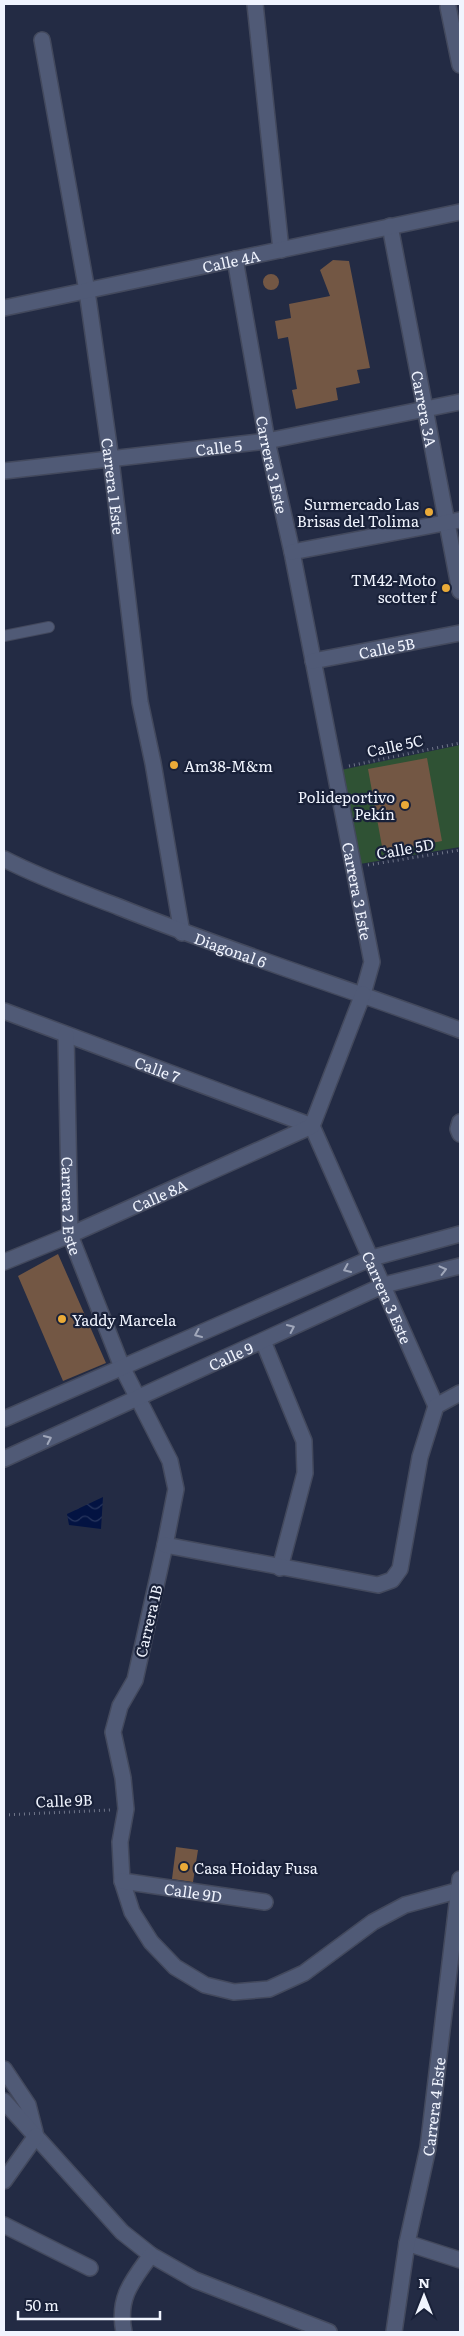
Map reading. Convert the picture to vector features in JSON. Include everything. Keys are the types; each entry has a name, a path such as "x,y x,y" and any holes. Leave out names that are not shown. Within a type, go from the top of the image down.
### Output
{"street":[{"path":"255,4 281,250"},
{"path":"448,7 460,65"},
{"name":"Carrera 1 Este","path":"42,40 87,290 111,460 140,702 154,763 182,932"},
{"name":"Calle 4A","path":"4,308 460,212"},
{"name":"Carrera 3A","path":"390,226 426,410 454,521 460,591"},
{"name":"Carrera 3 Este","path":"235,259 267,441 292,552 372,962 363,994 312,1126 436,1406"},
{"name":"Calle 5","path":"4,471 267,441 460,402"},
{"path":"292,552 454,521"},
{"name":"Calle 5B","path":"313,661 460,634"},
{"name":"Diagonal 6","path":"4,859 29,872 182,932 363,994 460,1030"},
{"name":"Calle 7","path":"4,1011 312,1126"},
{"name":"Carrera 2 Este","path":"66,1035 70,1235 122,1367"},
{"path":"460,1122 458,1129 460,1134"},
{"name":"Calle 8A","path":"4,1262 70,1235 312,1126"},
{"path":"4,1419 372,1258 460,1234"},
{"name":"Calle 9","path":"4,1459 384,1285 460,1266"},
{"path":"263,1341 304,1441 305,1473 280,1568"},
{"name":"Carrera 1B","path":"122,1367 136,1399 170,1461 176,1489 166,1545 135,1680 120,1706 113,1732 123,1778 126,1809 120,1842 122,1881 132,1912 151,1942 175,1968 205,1985 234,1992 269,1988 304,1973 373,1922 405,1905 460,1887"},
{"path":"166,1545 280,1568 378,1584 392,1580 400,1569 420,1457 436,1406 460,1393"},
{"name":"Calle 9D","path":"122,1881 265,1902"},
{"name":"Carrera 4 Este","path":"394,2332 407,2243 428,2148 460,1887"},
{"path":"4,2069 28,2105 36,2136 4,2181"},
{"path":"4,2101 122,2232 151,2254 195,2280 329,2332"},
{"path":"4,2225 90,2268"},
{"path":"407,2243 460,2260"},
{"path":"124,2332 121,2317 128,2287 151,2254"}],"lane":[{"path":"4,636 49,627"}],"path":[{"name":"Calle 5C","path":"334,770 460,743"},
{"name":"Calle 5D","path":"353,868 460,850"},
{"name":"Calle 9B","path":"4,1815 8,1813 126,1809"}],"green space":[{"path":"460,745 460,847 360,864 341,770"}],"water":[{"path":"103,1497 101,1529 69,1525 67,1514"}],"building":[{"path":"333,260 349,261 370,368 357,370 360,383 336,388 338,400 296,409 292,390 297,389 288,337 278,339 275,321 291,318 289,304 330,296 320,270"},
{"path":"268,274 274,274 279,279 277,288 268,290 263,285 263,279"},
{"name":"Polideportivo Pekín","path":"427,758 442,841 383,852 368,769"},
{"name":"Yaddy Marcela","path":"58,1254 106,1363 63,1381 18,1276"},
{"name":"Casa Hoiday Fusa","path":"176,1847 198,1850 193,1882 172,1879"}],"place":[{"name":"Surmercado Las Brisas del Tolima","path":"429,512"},
{"name":"TM42-Moto scotter f","path":"446,588"},
{"name":"Am38-M&m","path":"174,765"},
{"name":"Polideportivo Pekín","path":"405,805"},
{"name":"Yaddy Marcela","path":"62,1319"},
{"name":"Casa Hoiday Fusa","path":"184,1867"}]}
